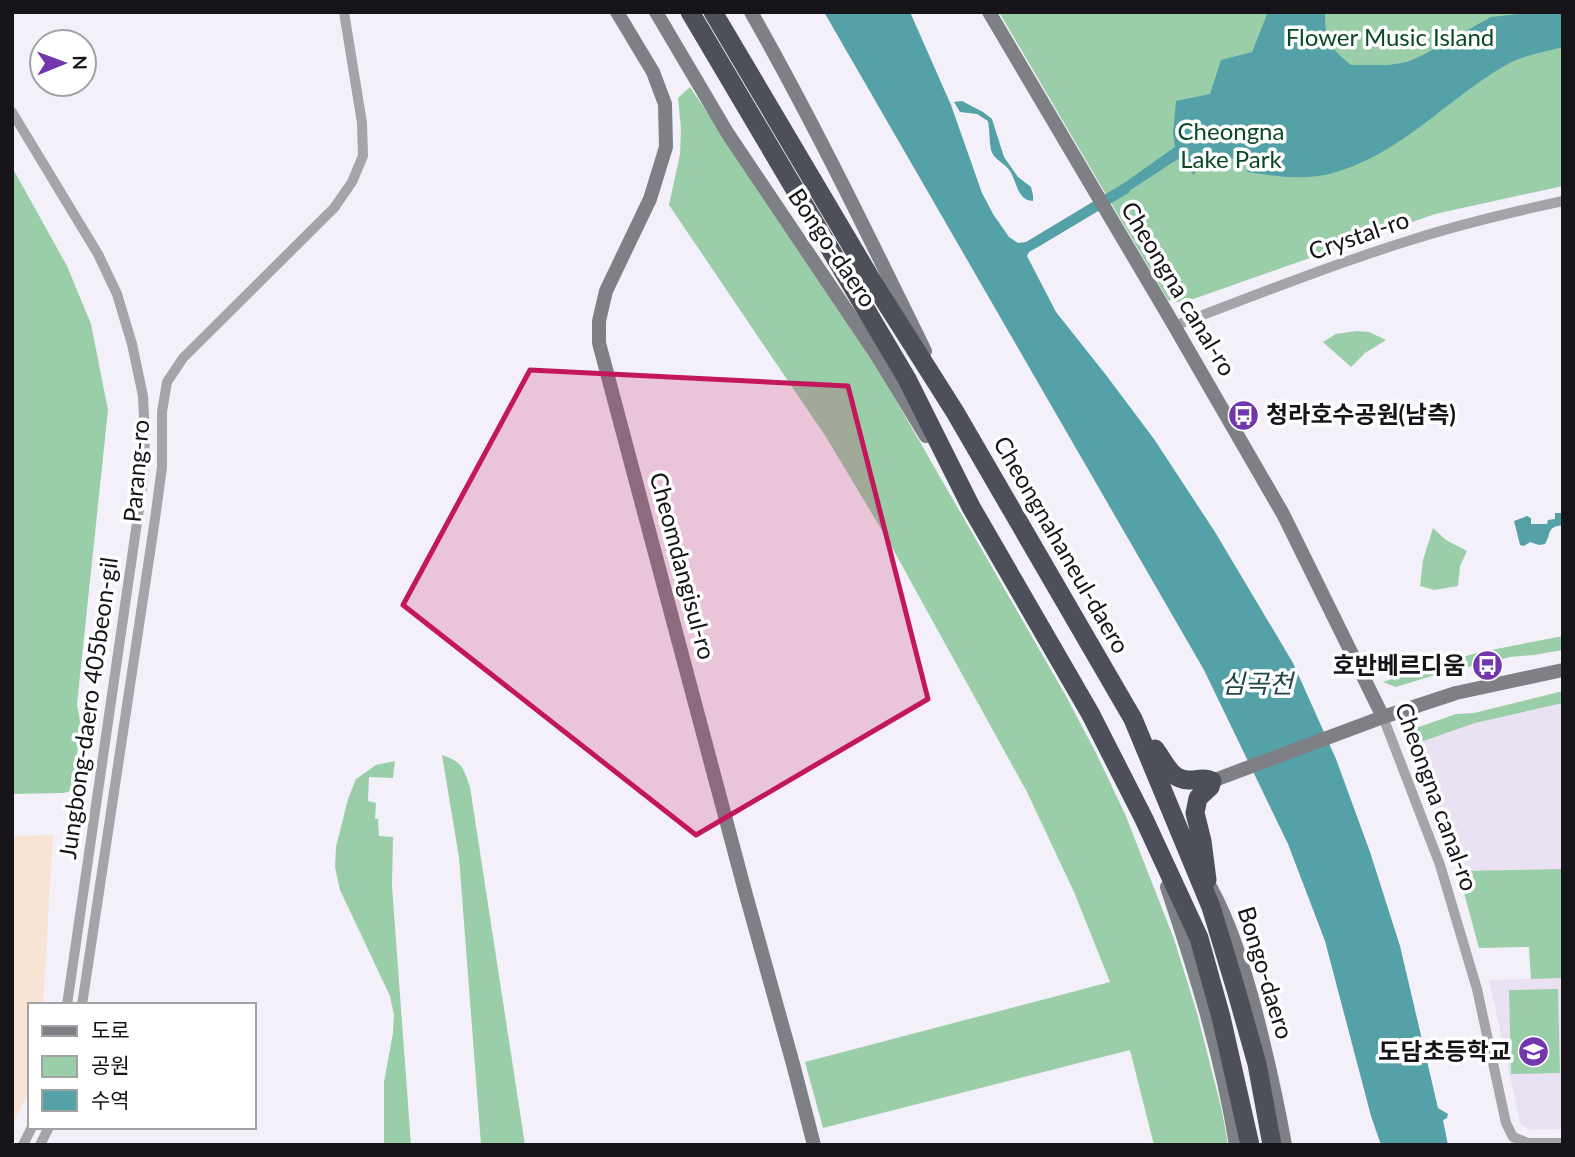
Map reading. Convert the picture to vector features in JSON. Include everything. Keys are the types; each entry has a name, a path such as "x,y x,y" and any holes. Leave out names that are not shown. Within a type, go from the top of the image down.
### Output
{"highway":[{"path":"690,12 907,379 971,508 1090,713 1144,819 1199,938 1221,1017 1250,1145"},
{"name":"Cheongnahaneul-daero","path":"713,12 874,284 956,412 1133,719 1211,907 1257,1064 1272,1145"},
{"path":"1133,719 1171,774 1189,781 1207,778 1212,781 1210,787 1198,798 1195,813 1207,881"},
{"path":"1240,955 1262,1092"}],"street":[{"name":"Parang-ro","path":"82,1003 155,519 162,467 162,412 167,382 183,358 334,208 352,182 362,156 362,123 344,12"},
{"name":"Cheomdangisul-ro","path":"617,12 653,72 665,104 666,147 650,199 606,291 599,343 814,1145"},
{"name":"Bongo-daero","path":"656,12 728,134 878,357 971,508"},
{"name":"Cheongna canal-ro","path":"989,12 1283,514 1383,717 1440,865 1477,989 1506,1123 1513,1137 1528,1143 1563,1143"},
{"name":"Bongo-daero","path":"751,13 839,174 956,412"},
{"name":"Jungbong-daero 405beon-gil","path":"12,112 98,254 117,294 132,344 144,410 143,481 66,1003"},
{"name":"Crystal-ro","path":"1174,326 1413,239 1475,221 1563,201"},
{"path":"1212,781 1383,717 1456,693 1563,670"},
{"path":"1144,819 1195,970 1237,1145"},
{"name":"Bongo-daero","path":"1176,824 1223,910 1240,955 1262,1037 1285,1145"},
{"path":"23,1145 31,1129"},
{"path":"40,1145 48,1129"}],"highlighted area":[{"path":"530,370 848,386 928,699 696,835 403,605"}],"shaded area":[{"path":"1563,703 1563,869 1458,871 1412,745 1475,723"},
{"path":"53,835 43,1003 28,1003 28,1093 12,1126 12,836"},
{"name":"도담초등학교","path":"1563,978 1563,1129 1529,1130 1520,1123 1489,980"}],"green space":[{"name":"Cheongna Lake Park","path":"999,12 1563,12 1563,186 1435,214 1182,303 1168,300"},
{"path":"690,87 875,364 1066,696 1097,755 1125,814 1174,939 1197,1013 1228,1145 1154,1145 1130,1050 823,1128 805,1062 1110,982 1074,892 1027,792 889,542 826,437 669,205 680,154 678,98"},
{"path":"12,167 67,266 91,324 108,410 77,704 81,727 72,791 63,793 12,794"},
{"path":"1369,332 1386,340 1365,353 1351,367 1323,342 1336,334"},
{"path":"1433,528 1446,540 1467,551 1460,566 1458,586 1434,590 1420,586 1423,560"},
{"path":"1563,636 1563,650 1458,668 1396,687 1383,682 1481,652"},
{"path":"1563,691 1563,703 1475,723 1412,745 1410,740 1413,729 1456,714 1474,713"},
{"path":"442,755 461,766 470,787 525,1145 481,1145 459,857"},
{"path":"395,761 393,778 369,777 368,801 376,803 375,819 378,819 379,836 393,837 392,886 411,1145 384,1145 384,1082 394,1015 390,996 340,890 335,867 336,847 356,779 376,765"},
{"path":"1563,869 1563,978 1531,979 1529,947 1479,948 1458,871"},
{"path":"1558,989 1560,1073 1511,1074 1509,990"}],"water":[{"name":"심곡천","path":"824,12 910,12 951,105 982,193 1009,237 1018,243 1026,242 1124,183 1175,147 1173,134 1176,101 1210,94 1221,60 1252,52 1268,12 1325,12 1327,37 1351,65 1389,65 1407,62 1423,55 1491,17 1563,12 1563,47 1526,56 1506,65 1402,139 1358,164 1322,175 1279,176 1247,172 1250,164 1205,150 1194,175 1178,159 1130,192 1029,252 1027,256 1056,312 1154,439 1215,532 1293,663 1336,759 1370,852 1400,946 1438,1108 1448,1114 1443,1120 1448,1145 1381,1145 1325,941 1288,844 1204,670"},
{"path":"962,101 992,119 1004,157 1018,177 1031,187 1033,201 1021,194 1010,171 992,153 988,121 977,114 960,112 954,102"},
{"path":"1555,513 1563,513 1563,525 1552,529 1545,544 1530,542 1524,546 1520,545 1514,521 1527,516 1531,518 1531,524 1547,524 1548,520 1555,519"}],"place":[{"name":"청라호수공원(남측)","path":"1243,415"},
{"name":"호반베르디움","path":"1488,666"},
{"name":"도담초등학교","path":"1534,1052"}],"park label":[{"name":"Flower Music Island","path":"1390,38"}]}
